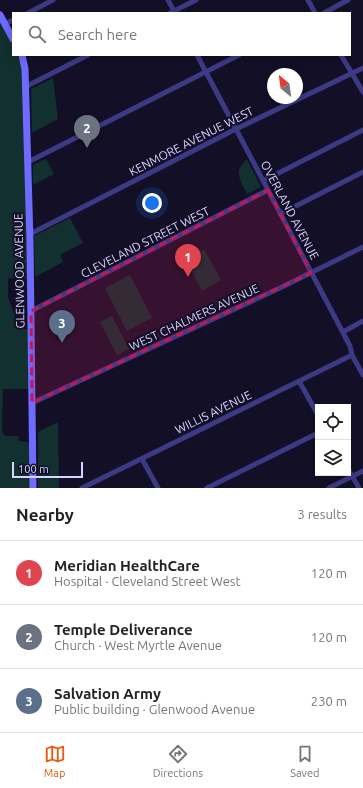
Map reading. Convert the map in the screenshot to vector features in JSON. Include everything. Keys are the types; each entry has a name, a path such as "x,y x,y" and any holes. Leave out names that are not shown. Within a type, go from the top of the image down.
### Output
{"main road":[{"path":"0,15 12,37"},
{"name":"GLENWOOD AVENUE","path":"22,56 24,63 30,234 33,488"}],"street":[{"path":"30,12 53,0"},
{"path":"168,0 173,12 196,0"},
{"path":"308,0 314,12"},
{"path":"326,12 348,0"},
{"path":"5,24 12,20"},
{"path":"25,88 86,56"},
{"name":"OVERLAND AVENUE","path":"198,56 352,350 352,354 363,375"},
{"path":"28,162 237,56"},
{"path":"342,56 363,92"},
{"name":"KENMORE AVENUE WEST","path":"30,234 236,129 363,68"},
{"path":"263,181 363,130"},
{"path":"280,214 363,172"},
{"name":"CLEVELAND STREET WEST","path":"31,311 268,190"},
{"name":"WEST CHALMERS AVENUE","path":"32,403 312,273 363,246"},
{"path":"342,332 363,321"},
{"name":"WILLIS AVENUE","path":"82,488 352,354"},
{"path":"299,381 315,410"},
{"path":"207,488 315,434"},
{"path":"142,459 158,488"},
{"path":"329,488 363,471"},
{"path":"352,476 359,488"}],"highlighted area":[{"path":"268,190 311,273 32,403 31,311"}],"green space":[{"path":"0,15 12,37 12,56 22,56 31,279 8,278 8,297 19,328 31,330 32,389 3,389 2,431 5,436 18,436 19,441 33,443 34,488 0,488"},
{"path":"53,78 58,119 32,133 31,89"},
{"path":"46,159 54,174 33,185 33,165"},
{"path":"247,159 261,187 247,194 240,180 239,172 243,163"},
{"path":"70,218 83,243 60,255 63,262 35,277 34,236"},
{"path":"204,249 221,280 202,291 185,259"},
{"path":"130,275 152,318 127,331 105,288"},
{"path":"112,316 129,349 117,355 100,322"},
{"path":"58,422 59,488 38,488 38,432"}],"place":[{"name":"Temple Deliverance","path":"87,148"},
{"name":"Meridian HealthCare","path":"188,277"},
{"name":"Salvation Army","path":"62,343"}]}
